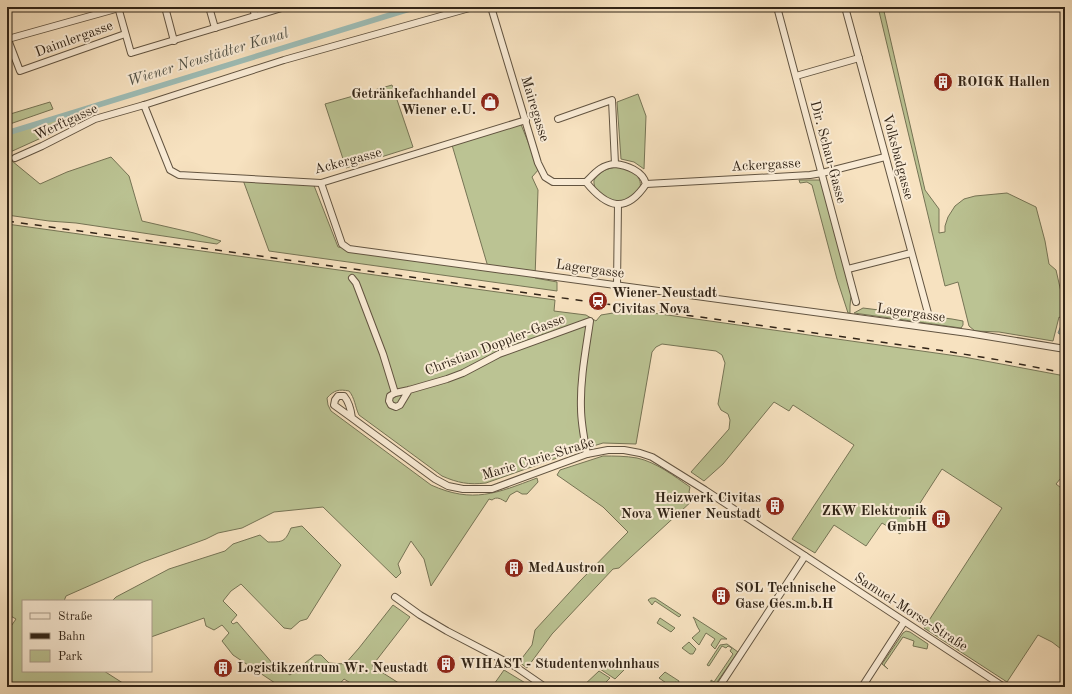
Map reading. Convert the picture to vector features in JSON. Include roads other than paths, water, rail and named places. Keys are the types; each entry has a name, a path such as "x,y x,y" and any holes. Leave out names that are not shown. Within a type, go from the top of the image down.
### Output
{"street":[{"path":"165,7 174,41"},
{"path":"209,7 215,28"},
{"path":"253,7 255,16"},
{"path":"7,38 118,8 131,53 285,7"},
{"name":"Werftgasse","path":"15,158 95,119 144,105 284,60 473,7"},
{"name":"Mairegasse","path":"491,7 538,163 545,177 553,182 586,182"},
{"name":"Dir. Schau-Gasse","path":"777,7 856,302"},
{"name":"Volksbadgasse","path":"845,7 928,313"},
{"name":"Daimlergasse","path":"7,38 20,71 125,34"},
{"path":"796,76 859,58"},
{"path":"558,119 612,100 615,164"},
{"name":"Ackergasse","path":"144,105 170,170 179,175 321,184 526,120"},
{"name":"Ackergasse","path":"646,184 748,177 797,176 822,173 885,157"},
{"path":"607,164 615,164 633,168 646,180 646,184 639,194 630,202 618,204 603,200 586,182 602,167 607,164"},
{"name":"Lagergasse","path":"321,184 342,244 349,249 961,332 1065,349"},
{"path":"617,285 618,204"},
{"path":"848,269 911,253"},
{"path":"352,278 356,284 383,354 395,393 390,396 389,401 391,405 396,407 400,405 409,390"},
{"name":"Christian Doppler-Gasse","path":"395,393 463,373 498,354 590,321 582,382 581,407 582,430 587,454"},
{"name":"Marie Curie-Straße","path":"352,418 434,479 448,486 463,489 492,488 587,454 608,450 624,450 640,453 661,462 698,485 805,556"},
{"path":"719,687 805,556"},
{"name":"Samuel-Morse-Straße","path":"805,556 1004,687"},
{"path":"395,597 420,615 447,631 497,656 545,687"},
{"path":"862,687 904,622"}],"water":[{"path":"1062,323 1065,323 1065,333 1063,336 1058,333"}],"waterway":[{"name":"Wiener Neustädter Kanal","path":"7,133 416,7"}],"railway":[{"path":"7,221 945,351 1065,373"}],"place":[{"name":"ROIGK Hallen","path":"943,82"},
{"name":"Getränkefachhandel Wiener e.U.","path":"490,102"},
{"name":"Wiener Neustadt Civitas Nova","path":"598,301"},
{"name":"Heizwerk Civitas Nova Wiener Neustadt","path":"775,506"},
{"name":"ZKW Elektronik GmbH","path":"941,519"},
{"name":"MedAustron","path":"514,568"},
{"name":"SOL Technische Gase Ges.m.b.H","path":"721,596"},
{"name":"WIHAST - Studentenwohnhaus","path":"446,664"},
{"name":"Logistikzentrum Wr. Neustadt","path":"223,668"}]}
